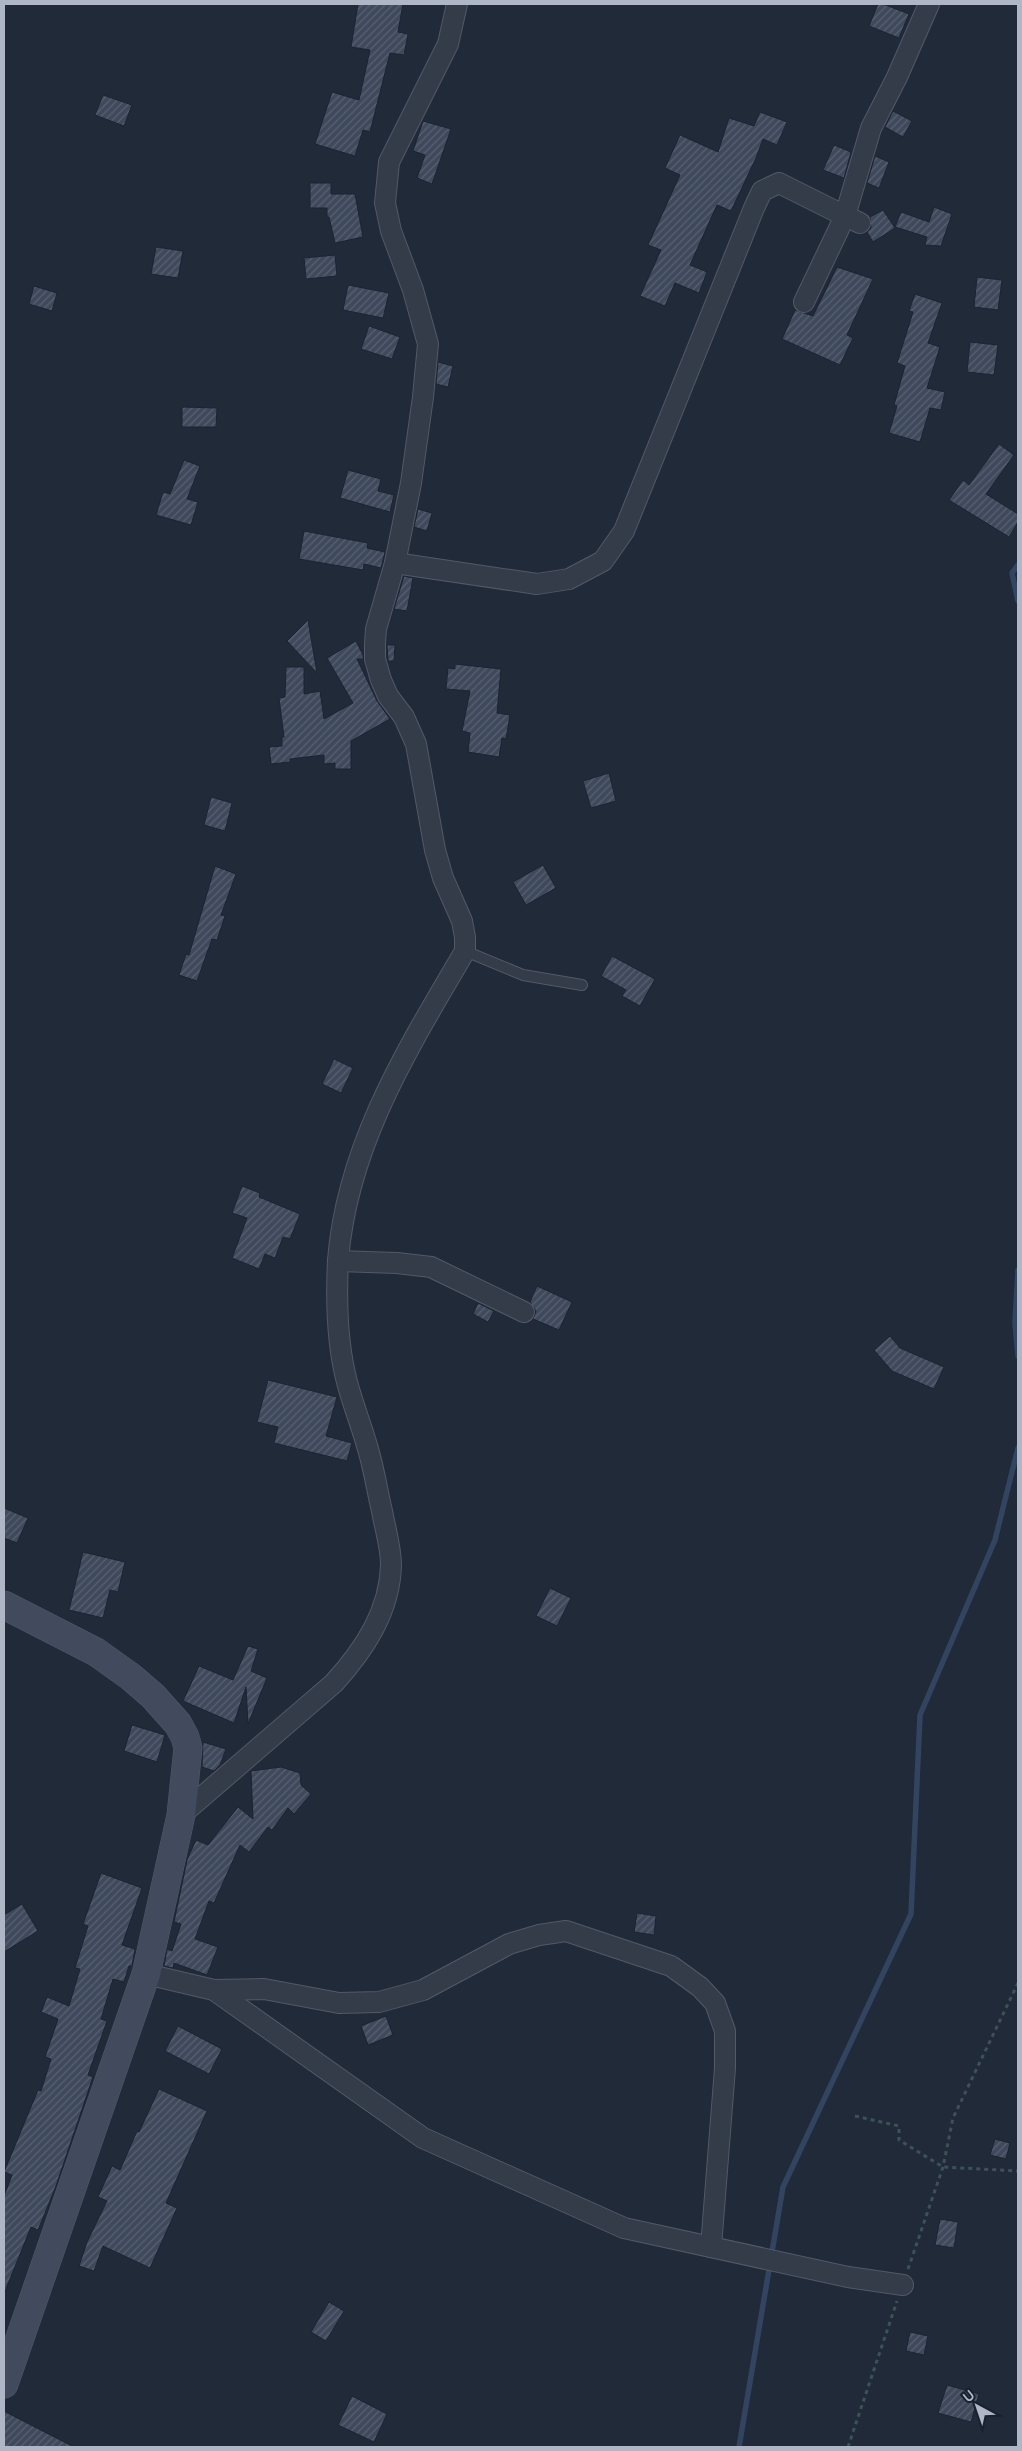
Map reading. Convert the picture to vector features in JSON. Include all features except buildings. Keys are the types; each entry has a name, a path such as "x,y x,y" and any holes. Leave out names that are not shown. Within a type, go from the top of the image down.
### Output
{"street":[{"path":"181,1815 334,1682 356,1659 378,1618 387,1590 391,1565 388,1540 368,1450 346,1380 342,1358 338,1311 338,1261 344,1213 352,1176 380,1103 406,1052 465,951 462,921 443,878 435,850 416,744 404,717 388,696 375,659 376,629 395,563 411,483 428,344 413,290 390,231 385,203 390,162 448,44 457,4"},
{"path":"804,302 852,219 871,128 897,77 929,4"},
{"path":"395,563 537,584 569,579 603,560 624,530 762,191 779,183 852,219"},
{"path":"338,1261 397,1262 430,1267 524,1312"},
{"path":"4,1605 96,1652 131,1677 169,1713 185,1737 188,1748 181,1815 146,1974 4,2384"},
{"path":"146,1974 214,1990 264,1989 339,2003 379,2002 424,1990 509,1944 539,1935 566,1931 671,1966 700,1987 714,2003 725,2030 726,2068 711,2246"},
{"path":"214,1990 423,2138 624,2228 848,2277 903,2285"}],"lane":[{"path":"465,951 523,975 582,985"}],"path":[{"path":"848,2447 943,2168 953,2118 1018,1983"},
{"path":"855,2116 899,2126 899,2140 943,2168 1018,2171"}],"waterway":[{"path":"1018,565 1012,573 1018,601"},
{"path":"1018,1270 1015,1323 1018,1356"},
{"path":"739,2447 783,2187 911,1914 920,1715 995,1540 1018,1448"}]}
